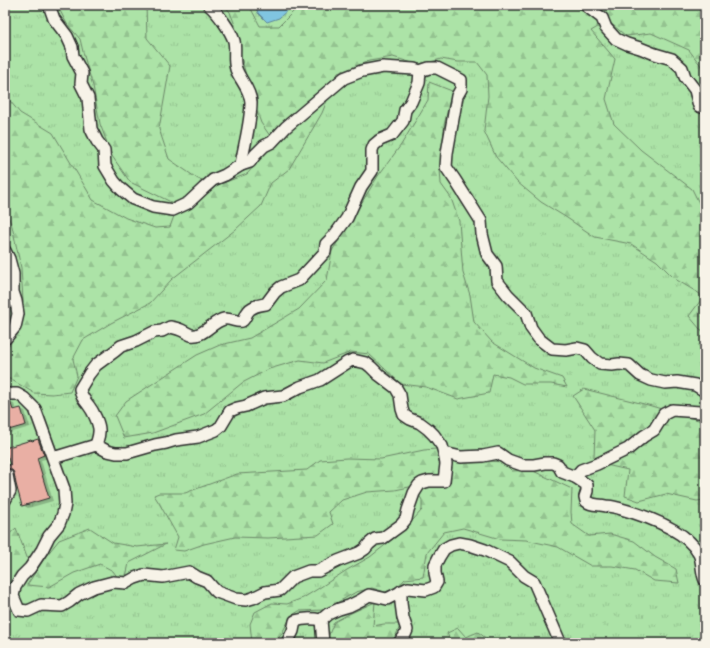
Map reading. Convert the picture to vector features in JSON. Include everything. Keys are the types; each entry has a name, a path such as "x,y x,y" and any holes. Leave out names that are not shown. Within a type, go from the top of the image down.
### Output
{"lane":[{"path":"49,5 54,19 67,36 72,46 73,56 82,73 81,84 88,98 91,129 97,141 104,150 105,166 121,189 133,199 153,207 174,210 188,203 213,180 241,165 250,162 264,146 272,142 286,127 344,78 362,71 383,67 414,68 420,71 429,68 437,68 461,80 461,89 457,96 446,167 481,220 482,234 487,254 496,266 497,281 508,295 526,313 531,328 539,338 552,349 566,350 578,348 585,350 600,364 629,365 640,375 651,380 665,383 677,382 695,385 705,392"},
{"path":"209,5 216,11 234,41 236,67 251,100 248,129 241,165"},
{"path":"586,5 602,18 606,28 616,39 672,59 682,68 685,77 696,90 699,106 705,108"},
{"path":"96,445 100,430 94,414 81,396 80,389 88,374 96,365 121,346 136,341 154,332 162,331 170,327 177,328 191,335 196,335 225,319 238,322 242,321 252,307 266,304 281,287 299,280 325,252 326,244 347,218 361,187 372,171 372,150 374,145 380,140 392,135 403,121 405,110 411,102 419,83 420,71"},
{"path":"5,251 13,274 13,292 18,314 15,327 5,339"},
{"path":"6,393 17,394 36,409 52,458 64,489 65,504 59,524 49,536 30,568 22,576 15,587 13,596 19,610 28,611 41,605 62,606 79,594 94,587 113,582 126,583 144,575 163,577 189,572 196,577 206,580 217,592 236,599 246,600 265,592 280,590 293,577 318,571 359,553 375,539 383,538 401,525 406,519 414,493 419,485 429,481 444,480 446,464 442,446 434,435 420,423 404,415 400,395 396,388 366,363 353,360 320,380 300,387 283,396 264,398 230,411 221,426 216,430 198,437 176,440 127,453 107,451 96,445 52,458"},
{"path":"575,477 581,470 628,449 654,430 664,414 672,410 700,412 705,414"},
{"path":"444,453 461,457 483,456 498,453 508,460 522,465 554,462 558,465 562,472 575,477 586,485 587,491 585,497 588,503 629,511 678,532 699,553 702,575 705,580"},
{"path":"5,500 10,491 7,475"},
{"path":"321,620 339,608 349,606 369,595 387,599 408,588 426,590 434,587 437,582 435,565 438,557 451,545 459,543 485,550 510,562 524,576 534,582 556,634 562,643"},
{"path":"399,643 407,630 402,610 401,591"},
{"path":"287,643 293,631 295,621 310,618 321,620"},
{"path":"321,620 324,643"}],"green space":[{"path":"5,5 693,5 705,12 705,643 5,643"},
{"path":"57,5 146,5 147,38 170,66 159,129 169,159 198,179 223,183 247,174 275,143 261,123 253,101 240,53 235,25 230,12 224,5 249,5 260,26 279,26 300,5 705,5 705,71 689,50 651,33 626,36 608,21 591,31 615,59 606,99 614,124 641,150 692,189 705,215 705,332 700,329 689,316 701,300 700,294 675,279 657,261 631,244 595,237 541,202 517,182 496,157 484,131 488,96 487,75 477,62 458,62 441,59 419,65 393,57 369,61 338,73 322,113 289,169 271,183 261,206 235,230 172,279 150,303 111,323 83,340 73,359 77,376 70,392 52,394 34,393 10,379 5,379 5,349 20,328 23,301 21,268 12,226 5,209 5,95 20,113 53,133 93,200 126,218 155,228 170,227 174,216 173,203 130,182 112,156 100,124 93,86 80,39 67,24"},
{"path":"429,82 452,91 445,121 440,168 441,184 451,198 459,221 463,273 470,295 474,322 492,342 534,368 562,378 567,387 551,384 523,384 509,377 493,374 489,393 458,399 426,387 401,384 369,354 351,352 323,363 300,360 269,369 242,383 204,414 153,433 124,438 115,416 126,401 197,355 220,345 250,338 299,309 327,280 332,251 378,176 401,145 428,100"},
{"path":"584,389 648,405 705,422 705,500 697,501 666,494 639,501 625,496 628,470 606,465 594,457 595,430 573,396"},
{"path":"436,449 449,460 503,462 512,471 531,470 572,489 572,524 589,536 610,534 634,541 655,557 676,569 679,583 654,581 635,570 612,566 591,566 558,547 526,540 500,539 463,528 444,532 427,553 423,577 405,579 397,588 385,592 372,588 356,592 324,610 299,611 291,616 275,643 252,643 250,624 255,612 272,603 287,604 303,598 370,557 403,531 422,510 422,500 414,486 395,490 367,492 342,500 329,512 333,524 318,535 268,538 235,537 204,544 184,551 174,550 178,537 154,495 159,493 185,493 237,474 307,470 320,460 347,458 381,459"},
{"path":"16,528 28,560 5,594 5,538"},
{"path":"90,528 113,543 137,547 166,544 129,563 126,577 118,578 113,571 100,564 74,573 49,587 27,585 46,556 59,540"},
{"path":"375,602 373,626 384,624 401,624 391,643 317,643 328,637 334,622"},
{"path":"458,628 466,637 478,632 492,643 454,643 450,640 447,633"}],"water":[{"path":"255,5 293,5 279,18 267,22 258,13"}],"building":[{"path":"5,401 10,401 13,410 21,408 26,425 5,431"},
{"path":"38,439 44,455 37,458 49,498 22,506 14,473 10,469 5,468 10,465 5,448"}]}
